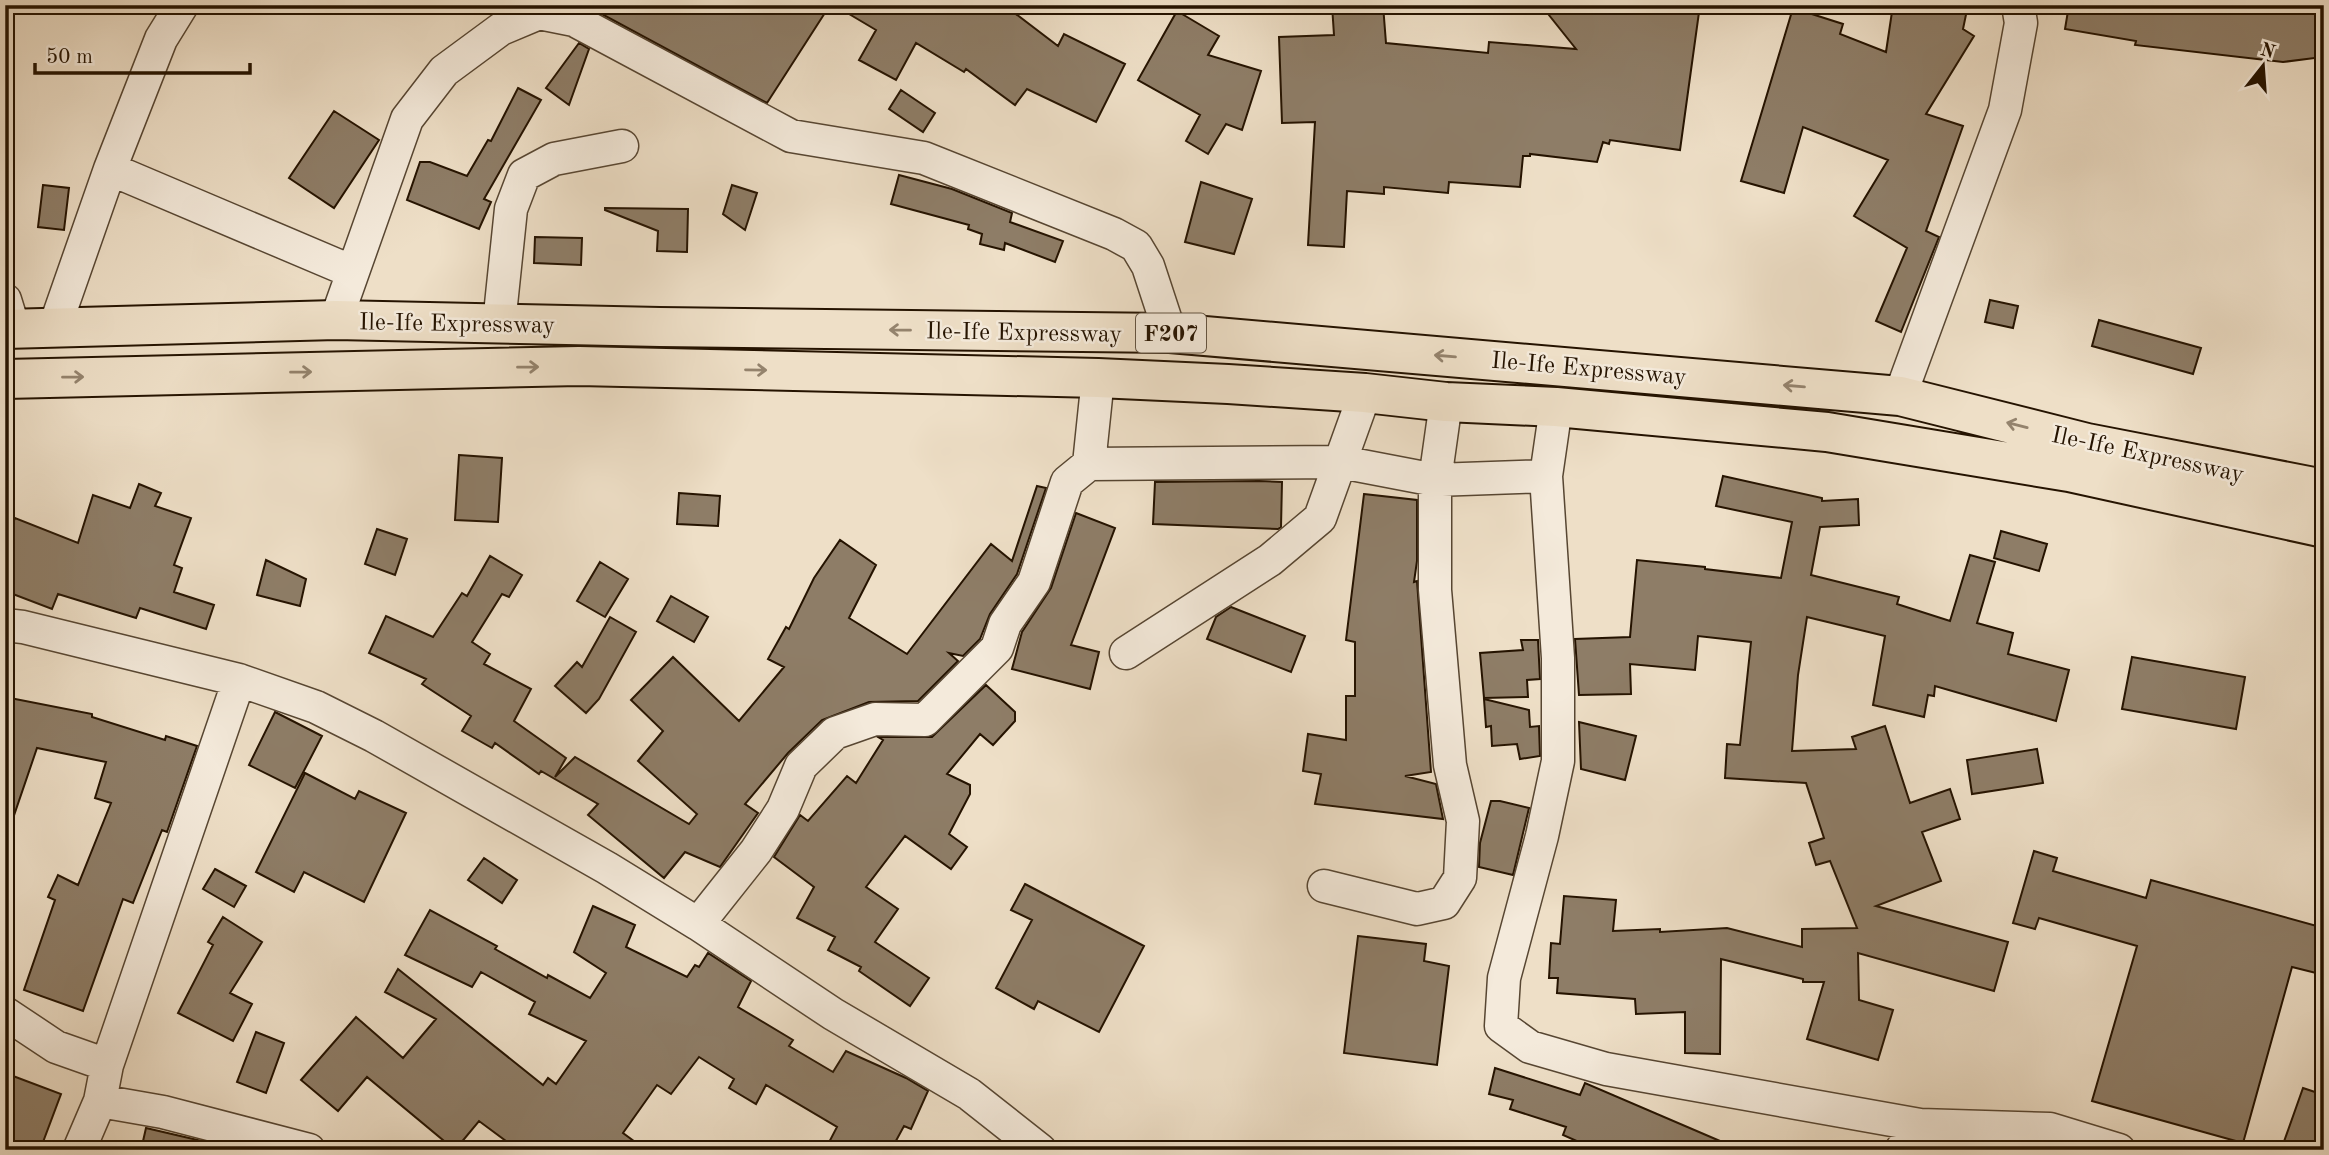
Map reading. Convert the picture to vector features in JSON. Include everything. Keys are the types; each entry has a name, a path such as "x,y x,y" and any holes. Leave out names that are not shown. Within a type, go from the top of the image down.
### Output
{"main road":[{"name":"Ile-Ife Expressway","path":"8,319 54,329 336,320 1170,333 1900,396 2087,443 2324,489"},
{"name":"Ile-Ife Expressway","path":"5,379 579,366 1098,378 1365,393 1446,402 1556,407 1827,432 2069,472 2324,528"}],"street":[{"path":"54,329 110,169 162,39 182,5"},
{"path":"1900,396 2005,110 2021,23 2018,5"},
{"path":"336,320 407,119 444,71 501,30 539,13 575,20 791,136 925,158 1114,234 1136,246 1148,266 1170,333"},
{"path":"499,324 511,209 524,175 554,159 622,146"},
{"path":"110,169 353,272"},
{"path":"1089,464 1098,378"},
{"path":"1126,653 1270,560 1321,518 1365,393"},
{"path":"1324,886 1417,909 1444,903 1460,878 1463,821 1450,765 1435,590 1435,480 1446,402"},
{"path":"1556,407 1546,476 1558,658 1558,761 1542,836 1504,978 1500,1026 1530,1047 1606,1069 1920,1125 2050,1129 2119,1150"},
{"path":"698,924 756,851 783,809 801,766 835,733 875,719 925,720 997,648 1005,624 1034,582 1067,482 1089,464 1340,462 1435,480 1546,476"},
{"path":"5,625 23,627 239,680 316,708 374,736 607,868 698,924 834,1014 969,1094 1040,1150"},
{"path":"79,1150 100,1101 107,1066 239,680"},
{"path":"5,1013 56,1047 107,1066"},
{"path":"100,1101 163,1112 309,1150"},
{"path":"1902,1150 1920,1125"}],"building":[{"path":"585,5 830,5 767,103"},
{"path":"834,5 1004,5 1058,46 1064,34 1125,64 1096,122 1027,89 1015,105 966,69 964,72 916,43 896,80 859,60 876,30"},
{"path":"1332,5 1383,5 1386,43 1488,53 1489,42 1576,49 1541,5 1700,5 1680,150 1610,140 1609,144 1603,142 1597,162 1530,154 1523,156 1520,187 1449,182 1448,193 1384,187 1384,194 1347,191 1344,247 1308,245 1315,122 1282,123 1279,37 1334,35"},
{"path":"1893,5 1968,5 1963,29 1974,36 1926,114 1963,126 1926,231 1939,237 1901,332 1876,321 1907,248 1854,216 1888,160 1803,127 1784,193 1741,181 1793,8 1843,24 1840,34 1886,52"},
{"path":"2069,5 2206,5 2275,13 2274,5 2317,5 2323,57 2283,62 2135,45 2136,41 2065,29"},
{"path":"1177,11 1219,36 1208,55 1261,71 1242,130 1226,124 1208,154 1186,141 1200,115 1138,80"},
{"path":"579,43 589,49 569,105 546,88"},
{"path":"518,88 541,100 484,199 491,202 479,229 407,200 420,162 430,162 467,176 488,140 491,141"},
{"path":"901,90 935,113 923,132 889,109"},
{"path":"334,111 379,140 334,208 289,178"},
{"path":"899,175 952,189 1012,213 1010,222 1063,241 1055,262 1005,243 1004,250 980,244 982,234 968,229 969,225 891,204"},
{"path":"1201,182 1252,199 1234,254 1185,242"},
{"path":"43,185 69,188 64,230 38,227"},
{"path":"732,185 757,193 745,230 723,214"},
{"path":"605,208 688,209 687,252 657,251 658,231"},
{"path":"535,237 582,238 581,265 534,263"},
{"path":"1990,300 2018,306 2013,328 1985,322"},
{"path":"2099,320 2201,348 2193,374 2092,346"},
{"path":"459,455 502,458 498,522 455,520"},
{"path":"1723,476 1822,498 1822,501 1858,499 1859,525 1820,527 1811,575 1899,597 1897,604 1950,621 1970,555 1995,562 1977,623 2013,633 2008,654 2069,670 2056,721 1935,686 1934,696 1928,695 1924,717 1873,705 1885,636 1807,617 1798,675 1792,751 1856,749 1852,737 1885,726 1910,803 1950,789 1960,819 1922,832 1941,881 1876,906 2008,942 1994,991 1858,953 1859,1000 1893,1010 1878,1060 1807,1039 1824,982 1803,982 1803,979 1721,959 1720,1054 1685,1053 1685,1012 1636,1014 1635,999 1557,993 1558,978 1549,978 1551,943 1560,944 1564,896 1616,900 1613,931 1660,929 1660,932 1727,928 1802,947 1802,929 1857,928 1830,861 1816,865 1809,843 1824,838 1806,783 1725,778 1727,744 1740,745 1751,642 1698,636 1695,670 1630,664 1631,694 1579,695 1575,639 1630,637 1637,560 1781,578 1792,522 1716,506"},
{"path":"1155,482 1282,482 1281,527 1278,529 1153,524"},
{"path":"139,484 161,493 155,506 191,518 174,565 182,568 174,592 214,605 206,629 140,608 136,618 58,594 52,609 5,591 5,542 15,518 78,543 93,495 130,508"},
{"path":"1037,486 1046,488 1017,574 990,614 980,639 963,656 949,653 958,661 918,701 869,702 822,720 788,753 745,804 758,813 720,867 685,852 664,878 588,815 598,804 541,771 539,774 495,743 492,748 462,731 471,716 422,684 426,679 369,653 386,616 433,637 462,593 467,596 490,556 522,575 509,597 502,594 472,642 490,654 484,664 531,689 514,721 566,758 555,777 575,757 689,824 697,814 638,761 663,731 631,700 673,657 739,721 784,667 768,659 786,627 789,629 814,578 840,540 876,565 849,618 907,654 991,544 1012,561"},
{"path":"679,493 720,496 718,526 677,524"},
{"path":"1364,494 1417,500 1417,561 1414,582 1417,581 1431,772 1405,776 1436,784 1443,819 1315,804 1321,774 1303,771 1308,734 1346,740 1346,696 1355,696 1355,642 1346,640"},
{"path":"1076,513 1115,528 1071,645 1099,652 1090,689 1012,669 1022,632 1051,588"},
{"path":"377,529 407,539 395,575 365,564"},
{"path":"2001,531 2047,544 2039,571 1994,558"},
{"path":"266,560 306,579 300,606 257,595"},
{"path":"600,562 628,579 605,617 577,601"},
{"path":"671,596 708,617 694,642 657,621"},
{"path":"1231,607 1305,636 1291,672 1207,639 1216,617"},
{"path":"610,617 636,632 599,699 586,713 555,686 577,662 582,667"},
{"path":"1521,640 1538,640 1540,679 1527,680 1528,697 1484,698 1480,653 1523,650"},
{"path":"2132,657 2245,677 2236,729 2122,709"},
{"path":"986,685 1015,712 1015,721 993,745 980,734 947,774 970,785 970,794 949,834 967,847 951,869 905,836 866,887 898,909 875,942 929,978 910,1006 859,971 861,967 828,950 835,937 797,918 814,887 774,857 800,815 808,821 847,776 856,783 883,740 878,737 932,737"},
{"path":"5,697 92,714 92,717 165,740 166,736 197,746 167,832 162,830 133,903 123,899 83,1011 24,990 55,900 48,897 58,875 78,885 111,803 95,798 106,762 37,748 9,830 5,829"},
{"path":"1484,699 1529,710 1530,727 1539,726 1540,756 1520,759 1517,744 1492,746 1491,726 1486,727"},
{"path":"275,712 322,736 295,788 249,765"},
{"path":"1579,722 1636,736 1625,780 1581,769"},
{"path":"2037,749 2043,783 1972,794 1967,760"},
{"path":"305,773 355,799 359,791 406,813 364,902 304,872 294,892 256,872"},
{"path":"1491,801 1529,808 1513,875 1479,867 1480,843"},
{"path":"2034,851 2057,858 2053,871 2146,898 2151,880 2324,928 2324,975 2292,967 2243,1143 2092,1101 2137,946 2039,918 2035,929 2013,923"},
{"path":"484,858 517,880 502,903 468,880"},
{"path":"215,869 246,886 234,907 203,889"},
{"path":"1025,884 1144,946 1099,1032 1038,1001 1034,1009 996,988 1032,920 1011,910"},
{"path":"593,906 635,925 626,947 687,977 695,965 699,967 708,953 751,981 738,1007 793,1040 789,1046 833,1072 846,1051 928,1091 911,1129 904,1126 891,1150 825,1150 837,1127 766,1085 756,1104 729,1088 734,1079 699,1057 671,1094 657,1085 623,1133 646,1150 518,1150 479,1121 455,1150 367,1077 338,1111 301,1080 356,1017 403,1058 436,1019 385,992 398,969 543,1085 548,1078 556,1084 586,1041 529,1014 535,1002 481,972 472,987 405,955 430,910 497,946 495,949 547,978 548,975 590,998 606,973 574,952"},
{"path":"223,917 262,942 230,993 252,1004 233,1041 178,1013 213,945 208,942"},
{"path":"1358,936 1426,944 1424,961 1449,966 1437,1065 1344,1053"},
{"path":"256,1032 284,1043 266,1093 237,1082"},
{"path":"1495,1068 1580,1095 1585,1083 1741,1150 1597,1150 1563,1135 1566,1127 1510,1109 1513,1100 1489,1094"},
{"path":"13,1076 61,1094 40,1150 5,1150 5,1095"},
{"path":"2303,1088 2324,1095 2324,1150 2281,1150"},
{"path":"146,1128 219,1145 218,1150 141,1150"}]}
